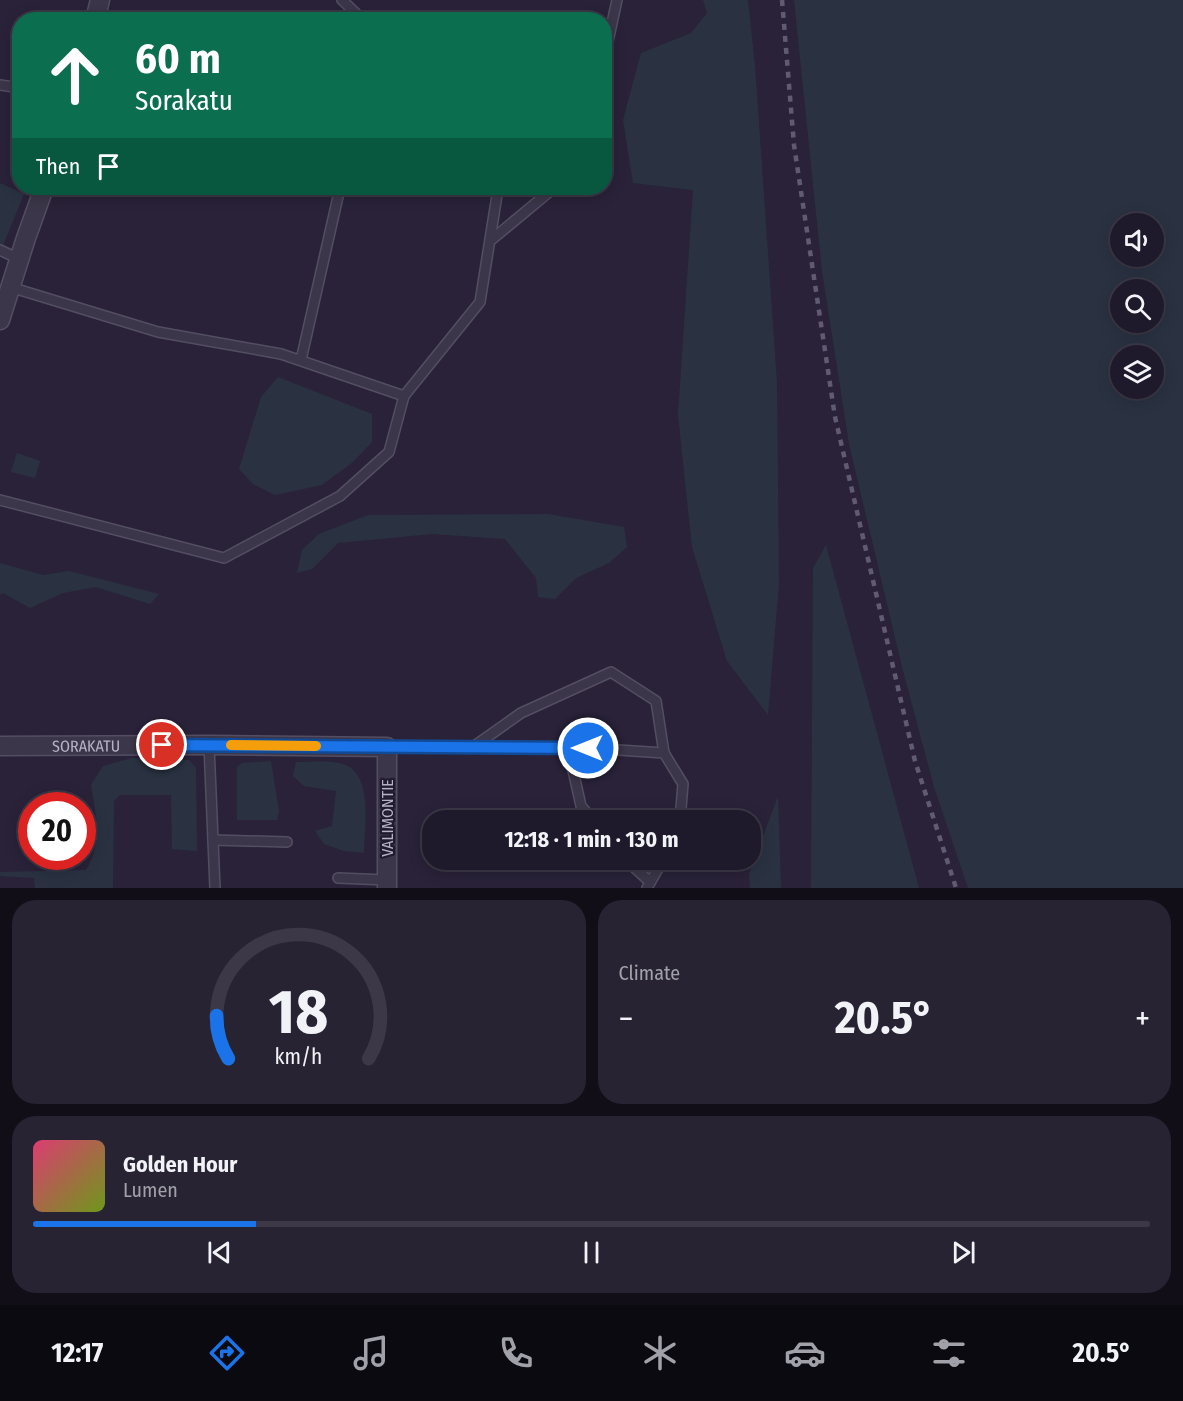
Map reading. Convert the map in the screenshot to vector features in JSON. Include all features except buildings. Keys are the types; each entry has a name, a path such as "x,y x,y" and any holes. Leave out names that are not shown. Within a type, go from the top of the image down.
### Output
{"street":[{"path":"0,320 42,195"},
{"name":"SORAKATU","path":"0,746 387,747"},
{"name":"VALIMONTIE","path":"387,747 387,884"}],"lane":[{"path":"342,0 355,12"},
{"path":"612,23 617,0"},
{"path":"300,360 338,195"},
{"path":"0,500 224,558 340,496 389,452 404,396 480,302 497,195"},
{"path":"490,241 546,195"},
{"path":"0,250 19,259"},
{"path":"10,286 158,332 281,354 404,396"},
{"path":"473,747 522,713 611,672 656,701 663,753 683,784 681,810"},
{"path":"208,745 215,888"},
{"path":"387,747 568,748 663,753"},
{"path":"568,748 581,806 584,810"},
{"path":"213,840 287,842"},
{"path":"635,870 648,885 657,870"},
{"path":"338,878 387,884"}],"shaded area":[{"path":"703,0 748,0 755,66 777,383 779,583 768,715 727,661 692,547 678,415 693,190 633,183 623,120 641,53 691,33 707,13"},
{"path":"794,0 1183,0 1183,888 968,888 934,787 903,671 849,444 822,271"},
{"path":"0,183 12,188 12,195 24,195 0,253"},
{"path":"278,377 372,414 372,442 353,462 322,485 275,495 253,484 239,469 261,397"},
{"path":"17,453 40,461 35,478 11,472"},
{"path":"548,514 624,527 627,547 609,563 576,578 555,599 538,597 536,578 505,539 432,534 338,543 312,569 297,573 302,550 319,534 368,515"},
{"path":"826,545 919,888 811,888 813,568"},
{"path":"0,563 43,575 69,571 159,594 150,604 96,587 63,593 30,608 3,593 0,595"},
{"path":"132,758 189,760 196,768 197,851 172,849 171,795 120,795 114,801 113,888 35,888 34,878 0,876 0,872 96,870 96,792 92,792 91,785 103,766"},
{"path":"271,761 279,811 277,820 237,820 237,767 242,763"},
{"path":"296,762 343,764 353,770 359,778 366,816 364,853 344,851 324,844 315,831 332,826 336,791 304,786 293,776"},
{"path":"778,796 781,888 750,888 750,870 761,870 761,842"}],"railway":[{"path":"782,0 794,145 835,417 915,761 956,888"}],"slow traffic":[{"path":"231,745 316,746"}],"route":[{"path":"162,745 588,748"}]}
